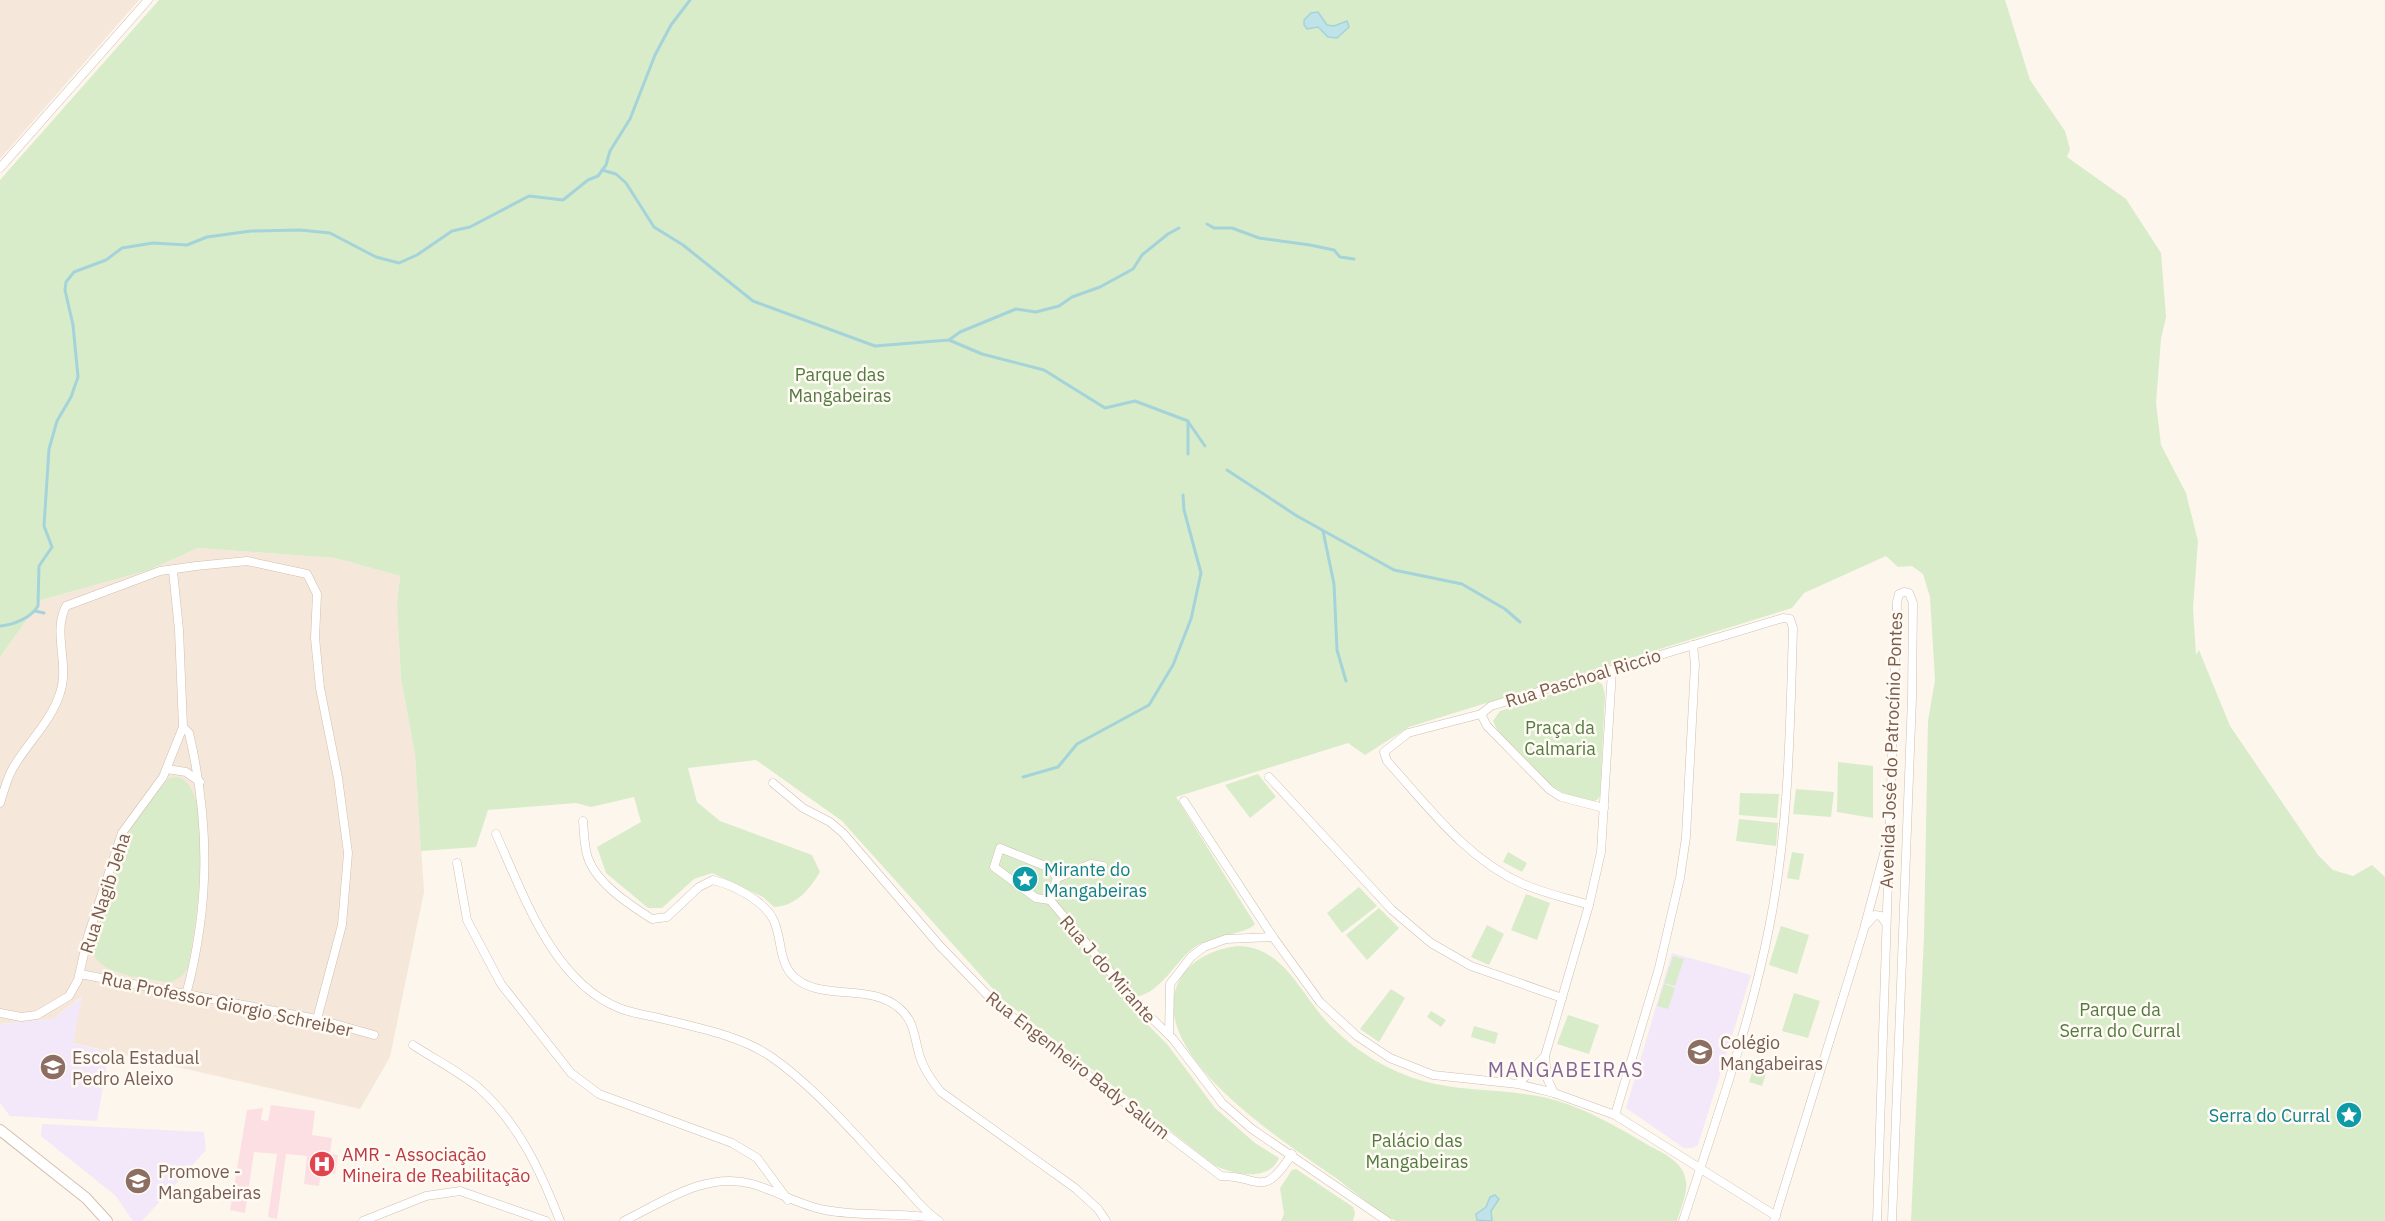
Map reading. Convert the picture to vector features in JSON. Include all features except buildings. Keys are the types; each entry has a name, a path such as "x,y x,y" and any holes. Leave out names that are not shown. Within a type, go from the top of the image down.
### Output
{"street":[{"path":"0,168 148,0"},
{"path":"0,803 13,768 47,722 61,692 65,662 60,617 66,606 160,571 247,561 307,574 317,594 315,638 320,688 338,778 348,853 342,925 317,1019"},
{"name":"Rua Nagib Jeha","path":"0,1013 21,1017 44,1011 69,996 80,974 88,936 122,832 167,769 183,728 179,630 173,571"},
{"name":"Avenida José do Patrocínio Pontes","path":"1877,1221 1897,602 1899,594 1904,592 1909,593 1913,603 1912,698 1892,1221"},
{"name":"Rua Paschoal Riccio","path":"1589,905 1524,885 1479,858 1387,761 1384,752 1408,733 1482,714 1491,706 1783,618 1790,619 1793,628 1787,800 1769,927 1754,994 1699,1169"},
{"path":"1615,1115 1659,968 1686,837 1695,664 1693,645"},
{"path":"1554,1093 1547,1078 1545,1056 1589,905 1601,852 1612,670"},
{"path":"1482,714 1487,726 1550,790 1561,797 1604,808"},
{"name":"Rua Nagib Jeha","path":"183,728 189,733 200,782 206,842 204,898 195,962 186,995"},
{"path":"167,769 186,772 200,782"},
{"path":"1269,777 1392,910 1431,943 1471,966 1562,998"},
{"name":"Rua Engenheiro Bady Salum","path":"772,783 803,808 830,822 843,833 940,946 998,1006 1221,1176 1231,1176 1254,1183 1263,1182 1281,1171 1292,1154"},
{"path":"1184,801 1320,1002 1357,1036 1390,1058 1433,1075 1518,1084 1554,1093 1615,1115 1775,1218 1865,926 1875,915 1881,916 1885,922"},
{"path":"583,820 587,856 594,872 634,908 652,919 667,917 706,883 713,880 723,882 759,903 773,919 784,963 792,975 808,986 870,994 885,998 900,1008 912,1022 920,1058 929,1077 941,1092 1075,1188 1098,1209 1106,1221"},
{"path":"496,834 536,922 553,951 598,996 619,1008 696,1028 754,1047 770,1056 814,1093 937,1219"},
{"path":"1865,926 1864,919 1888,838"},
{"path":"1057,878 1050,868 1000,848 994,867 1036,898 1050,900 1057,878 1091,864 1103,866"},
{"path":"457,863 467,920 501,984 571,1073 599,1094 732,1143 757,1158 788,1200"},
{"name":"Rua J do Mirante","path":"1050,900 1131,997 1169,1035 1222,1103 1252,1129 1292,1154"},
{"path":"1169,1035 1170,984 1191,957 1204,947 1226,939 1274,937"},
{"name":"Rua Professor Giorgio Schreiber","path":"80,974 317,1019 374,1035"},
{"path":"413,1045 478,1088 515,1126 544,1182 560,1221"},
{"path":"1518,1084 1545,1056"},
{"path":"0,1130 86,1198 107,1221"},
{"path":"1292,1154 1387,1221"},
{"path":"1683,1221 1699,1169"},
{"path":"624,1221 700,1184 727,1182 751,1184 788,1200 826,1210 901,1213 937,1219"},
{"path":"363,1221 426,1196 460,1191 546,1221"}],"shaded area":[{"path":"0,0 139,0 0,159"},
{"path":"198,548 335,558 400,576 397,605 401,679 415,755 424,892 390,1057 360,1109 73,1043 81,997 53,1019 0,1024 0,657 41,600 149,570"},
{"name":"Colégio Mangabeiras","path":"1672,953 1751,975 1698,1145 1692,1148 1684,1148 1626,1108"},
{"name":"Escola Estadual Pedro Aleixo","path":"82,997 73,1043 109,1052 97,1121 10,1116 0,1103 0,1024 53,1019"},
{"name":"AMR - Associação Mineira de Reabilitação","path":"271,1105 315,1111 312,1135 332,1138 330,1154 338,1155 335,1174 321,1172 319,1186 304,1184 307,1156 286,1154 277,1219 268,1217 277,1154 254,1152 245,1213 230,1210 247,1110 263,1108 261,1120 268,1121"},
{"name":"Promove - Mangabeiras","path":"42,1124 204,1132 206,1150 142,1221 133,1221 116,1196 41,1136"}],"green space":[{"name":"Parque das Mangabeiras","path":"159,0 2005,0 2030,80 2065,131 2070,149 2067,157 2126,199 2161,253 2166,317 2161,339 2156,403 2161,445 2186,493 2198,541 2193,608 2196,655 2199,650 2230,726 2318,855 2333,870 2353,876 2372,865 2385,877 2385,1221 1911,1221 1924,936 1928,721 1935,680 1930,597 1923,574 1912,566 1898,567 1886,556 1804,593 1792,608 1409,727 1365,755 1348,743 1176,797 1255,924 1195,947 1158,985 1141,995 1131,997 1128,1005 1167,1044 1215,1108 1255,1143 1279,1158 1274,1166 1259,1174 1230,1171 1214,1165 1002,999 842,821 756,760 688,768 697,802 720,821 812,855 820,872 801,896 782,906 774,907 763,897 712,873 694,879 662,908 648,908 606,873 597,847 641,822 634,797 591,807 576,803 488,810 476,847 421,851 415,755 401,679 397,605 400,576 335,558 198,548 149,570 41,600 0,657 0,180"},
{"name":"Praça da Calmaria","path":"1595,680 1602,684 1605,694 1600,796 1597,800 1584,801 1554,787 1538,774 1510,746 1493,721 1500,711"},
{"path":"1838,762 1873,766 1873,818 1837,812"},
{"path":"1258,774 1276,797 1250,818 1225,785"},
{"path":"177,777 190,786 197,806 200,863 195,925 188,967 182,976 170,983 111,970 95,957 92,947 123,842 138,816 169,778"},
{"path":"1796,789 1834,792 1831,817 1793,814"},
{"path":"1740,793 1779,794 1777,818 1739,815"},
{"path":"1739,819 1778,823 1776,846 1736,841"},
{"path":"1508,852 1527,863 1522,872 1503,862"},
{"path":"1792,852 1804,854 1799,880 1787,878"},
{"path":"1359,887 1377,906 1342,933 1327,913"},
{"path":"1526,894 1550,903 1537,940 1511,930"},
{"path":"1379,908 1399,928 1367,960 1346,935"},
{"path":"1487,925 1504,934 1489,965 1471,957"},
{"path":"1781,926 1809,935 1797,974 1769,965"},
{"name":"Palácio das Mangabeiras","path":"1237,946 1254,948 1281,964 1333,1028 1363,1053 1386,1066 1410,1077 1436,1084 1518,1093 1562,1102 1606,1122 1666,1155 1681,1168 1686,1181 1685,1196 1677,1221 1396,1221 1390,1218 1253,1118 1198,1064 1180,1036 1173,1007 1180,979 1204,956"},
{"path":"1673,956 1684,959 1675,986 1664,983"},
{"path":"1664,984 1675,988 1668,1009 1657,1006"},
{"path":"1391,989 1405,998 1379,1042 1360,1029"},
{"path":"1794,993 1820,1001 1808,1038 1782,1031"},
{"path":"1431,1011 1446,1020 1441,1027 1427,1017"},
{"path":"1568,1015 1599,1025 1589,1054 1557,1044"},
{"path":"1474,1026 1498,1033 1495,1044 1471,1037"},
{"path":"1757,1057 1770,1061 1762,1086 1749,1082"},
{"path":"1296,1169 1353,1207 1355,1213 1353,1221 1281,1221 1284,1214 1280,1188 1292,1170"}],"water":[{"path":"1318,12 1327,25 1334,26 1347,21 1349,27 1337,38 1328,37 1318,27 1307,29 1304,20 1311,13"},
{"path":"1495,1195 1499,1199 1491,1211 1492,1221 1477,1220 1476,1214 1486,1207 1490,1197"}],"waterway":[{"path":"0,626 21,620 38,606 39,566 52,547 44,526 49,449 57,421 71,397 78,377 73,325 65,290 66,282 74,272 106,260 122,248 153,243 187,245 207,237 251,231 300,230 330,233 376,257 399,263 417,255 452,231 470,227 529,196 563,200 588,180 598,176 606,165 610,151 630,119 655,55 671,25 690,0"},
{"path":"602,170 616,174 626,183 654,227 683,245 753,301 875,346 949,340 960,332 1016,309 1036,312 1059,306 1072,297 1100,287 1133,269 1142,255 1179,228"},
{"path":"1207,224 1214,228 1232,228 1259,238 1334,250 1340,257 1354,259"},
{"path":"949,340 982,354 1044,370 1105,408 1135,401 1188,421 1188,454"},
{"path":"1189,423 1205,446"},
{"path":"1227,470 1297,516 1394,570 1462,584 1505,609 1520,622"},
{"path":"1023,777 1058,767 1077,744 1149,705 1173,665 1191,619 1201,573 1184,510 1183,495"},
{"path":"1323,531 1334,584 1337,650 1346,681"},
{"path":"35,611 44,613"}],"place":[{"name":"Mirante do Mangabeiras","path":"1025,879"},
{"name":"Colégio Mangabeiras","path":"1700,1052"},
{"name":"Escola Estadual Pedro Aleixo","path":"53,1067"},
{"name":"Serra do Curral","path":"2349,1115"},
{"name":"AMR - Associação Mineira de Reabilitação","path":"322,1164"},
{"name":"Promove - Mangabeiras","path":"138,1181"}],"district":[{"name":"MANGABEIRAS","path":"1566,1069"}],"park label":[{"name":"Parque da Serra do Curral","path":"2120,1019"}]}
